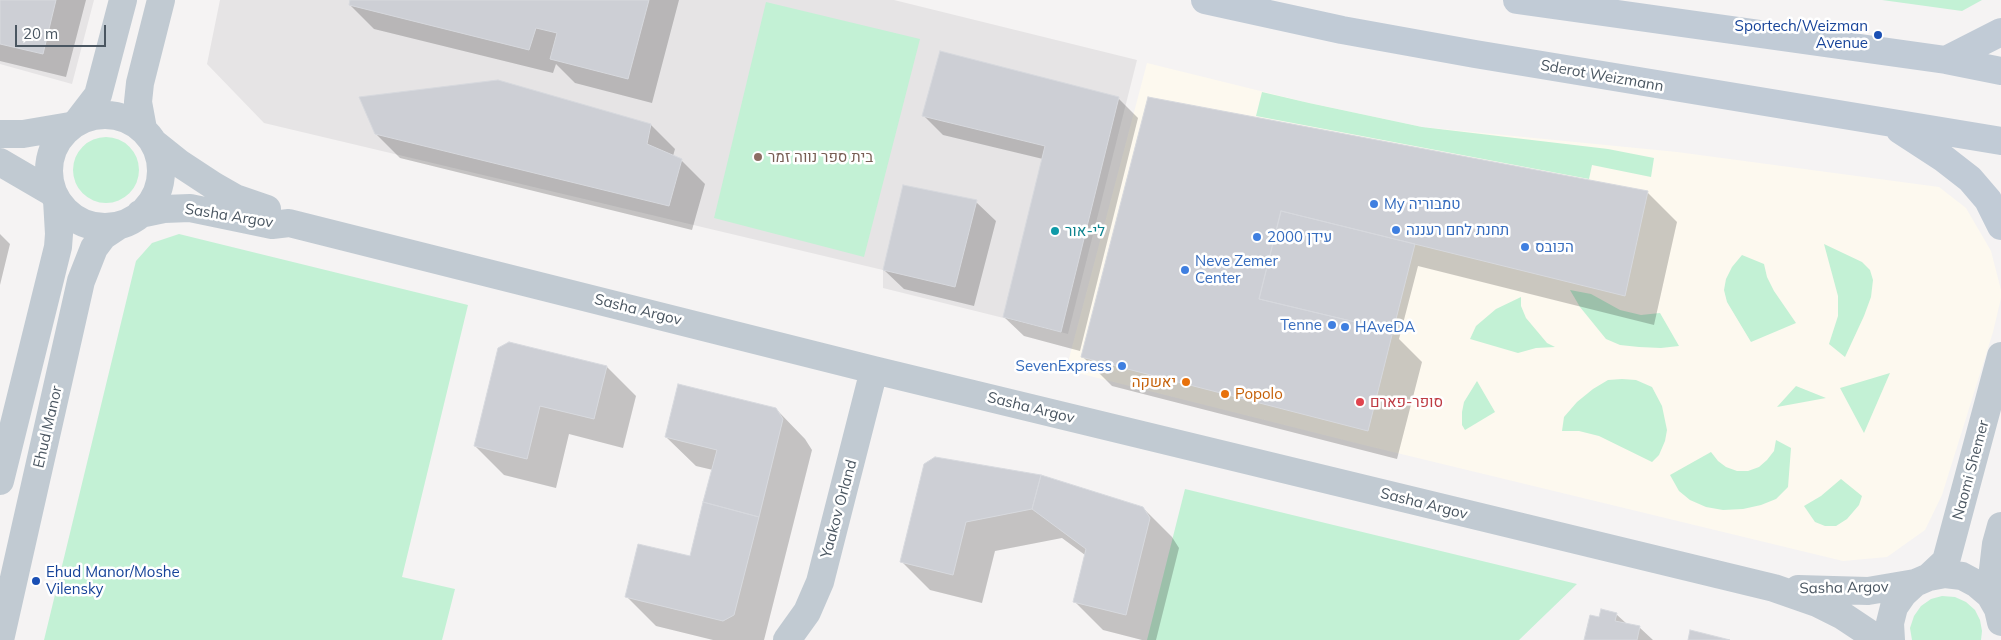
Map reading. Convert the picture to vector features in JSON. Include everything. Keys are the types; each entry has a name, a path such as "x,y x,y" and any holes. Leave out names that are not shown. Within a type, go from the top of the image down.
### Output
{"main road":[{"name":"Sderot Weizmann","path":"1205,0 1342,30 1456,51 2001,141"},
{"path":"1517,0 1946,60 2001,71"},
{"path":"1946,60 2001,32"},
{"path":"1890,124 1943,158 1970,179 1988,200 2001,226"}],"street":[{"path":"0,481 58,247 59,234 55,197 49,176 50,157 58,140 98,95 123,0"},
{"path":"0,162 55,197 68,213 83,222 100,226 129,220 148,208 157,193 162,176 161,159 149,136 138,102 140,83 161,0"},
{"path":"0,134 23,134 74,124 94,115 112,115 129,120 149,136"},
{"name":"Sasha Argov","path":"149,136 180,163 214,186 234,198 277,212 289,223"},
{"name":"Sasha Argov","path":"129,220 164,209 190,208 272,225 289,223 874,370 1774,588 1817,603 1843,616 1879,640"},
{"name":"Ehud Manor","path":"0,640 81,281 87,262 103,236 129,220"},
{"name":"Naomi Shemer","path":"1891,640 1890,622 1894,607 1903,594 1946,560 2001,356"},
{"name":"Yaakov Orland","path":"787,640 807,612 820,582 874,370"},
{"path":"2001,526 1996,544 1998,614 2001,640"},
{"name":"Sasha Argov","path":"1774,588 1868,591 1945,574 1962,576 1977,584 1998,614"}],"shaded area":[{"path":"0,0 94,0 72,84 0,64"},
{"name":"בית ספר נווה זמר","path":"220,0 894,0 1137,60 1068,334 883,288 883,270 264,123 207,64"},
{"path":"1147,63 1309,103 1422,127 1677,152 1939,187 1966,208 1991,251 2001,290 2001,298 1993,332 1942,495 1925,530 1887,557 1843,561 1364,445 1066,370"}],"green space":[{"path":"1882,0 1982,0 1962,11"},
{"path":"766,2 920,39 864,257 714,218"},
{"path":"1262,92 1422,127 1608,149 1654,158 1651,177 1592,165 1589,179 1256,116"},
{"path":"112,137 130,146 137,157 139,170 137,183 130,194 119,201 100,203 82,194 75,183 73,164 82,146 93,139"},
{"path":"179,234 468,305 402,577 455,589 442,640 44,640 136,261 152,243"},
{"path":"1824,244 1862,262 1870,270 1873,280 1871,297 1845,357 1829,344 1838,316 1838,296"},
{"path":"1742,255 1764,264 1767,277 1774,291 1796,323 1751,342 1727,302 1724,290 1726,279 1732,267"},
{"path":"1570,290 1591,294 1620,310 1641,315 1660,313 1679,346 1661,348 1639,347 1620,345 1606,339 1580,307"},
{"path":"1521,297 1521,306 1526,318 1547,343 1555,347 1536,348 1518,353 1470,339 1476,326 1496,309"},
{"path":"1890,373 1864,433 1840,388"},
{"path":"1608,380 1636,380 1652,387 1662,406 1667,430 1659,455 1652,462 1599,436 1579,431 1562,431 1564,417 1577,402"},
{"path":"1477,381 1495,412 1465,430 1462,425 1464,402"},
{"path":"1796,386 1826,398 1777,407"},
{"path":"1776,440 1791,448 1788,487 1776,499 1761,505 1743,509 1723,510 1706,507 1690,500 1679,491 1670,475 1711,452 1726,467 1737,471 1748,471 1759,467 1767,460 1774,451"},
{"path":"1841,479 1862,496 1859,505 1847,519 1836,526 1825,526 1815,522 1804,506 1821,496"},
{"path":"1185,489 1577,584 1519,640 1147,640"},
{"path":"1942,596 1955,597 1966,602 1975,610 1980,620 1981,640 1912,640 1910,628 1914,616 1921,606 1931,599"}],"building":[{"path":"0,0 56,0 43,54 0,44"},
{"path":"350,0 649,0 628,79 550,59 557,33 536,28 529,50 349,5"},
{"name":"לי-אור","path":"940,51 1119,97 1061,332 1003,317 1045,146 922,116"},
{"path":"498,80 651,124 647,144 682,159 669,206 375,134 359,97"},
{"name":"Neve Zemer Center","path":"1148,97 1648,191 1625,296 1281,211 1259,299 1393,331 1368,431 1081,357"},
{"path":"903,185 977,200 955,287 883,270"},
{"path":"1281,211 1415,244 1393,331 1259,299"},
{"path":"509,342 607,366 594,419 540,406 527,459 474,446 498,348"},
{"path":"678,384 776,408 783,419 759,517 703,502 717,450 665,437"},
{"path":"935,457 1041,475 1032,509 966,522 953,575 900,562 924,464"},
{"path":"1041,475 1143,507 1150,518 1126,615 1073,602 1086,549 1032,509"},
{"path":"703,502 759,517 734,615 723,621 625,597 638,544 690,556"},
{"path":"1601,609 1617,613 1615,621 1640,626 1637,640 1584,640 1590,615 1599,617"},
{"path":"1690,630 1730,640 1688,640"}],"place":[{"name":"Sportech/Weizman Avenue","path":"1878,35"},
{"name":"בית ספר נווה זמר","path":"758,157"},
{"name":"My טמבוריה","path":"1374,204"},
{"name":"תחנת לחם רעננה","path":"1396,230"},
{"name":"לי-אור","path":"1055,231"},
{"name":"עידן 2000","path":"1257,237"},
{"name":"הכובס","path":"1525,247"},
{"name":"Neve Zemer Center","path":"1185,270"},
{"name":"Tenne","path":"1332,325"},
{"name":"HAveDA","path":"1345,327"},
{"name":"SevenExpress","path":"1122,366"},
{"name":"יאשקה","path":"1186,382"},
{"name":"Popolo","path":"1225,394"},
{"name":"סופר-פארם","path":"1360,402"},
{"name":"Ehud Manor/Moshe Vilensky","path":"36,581"}]}
